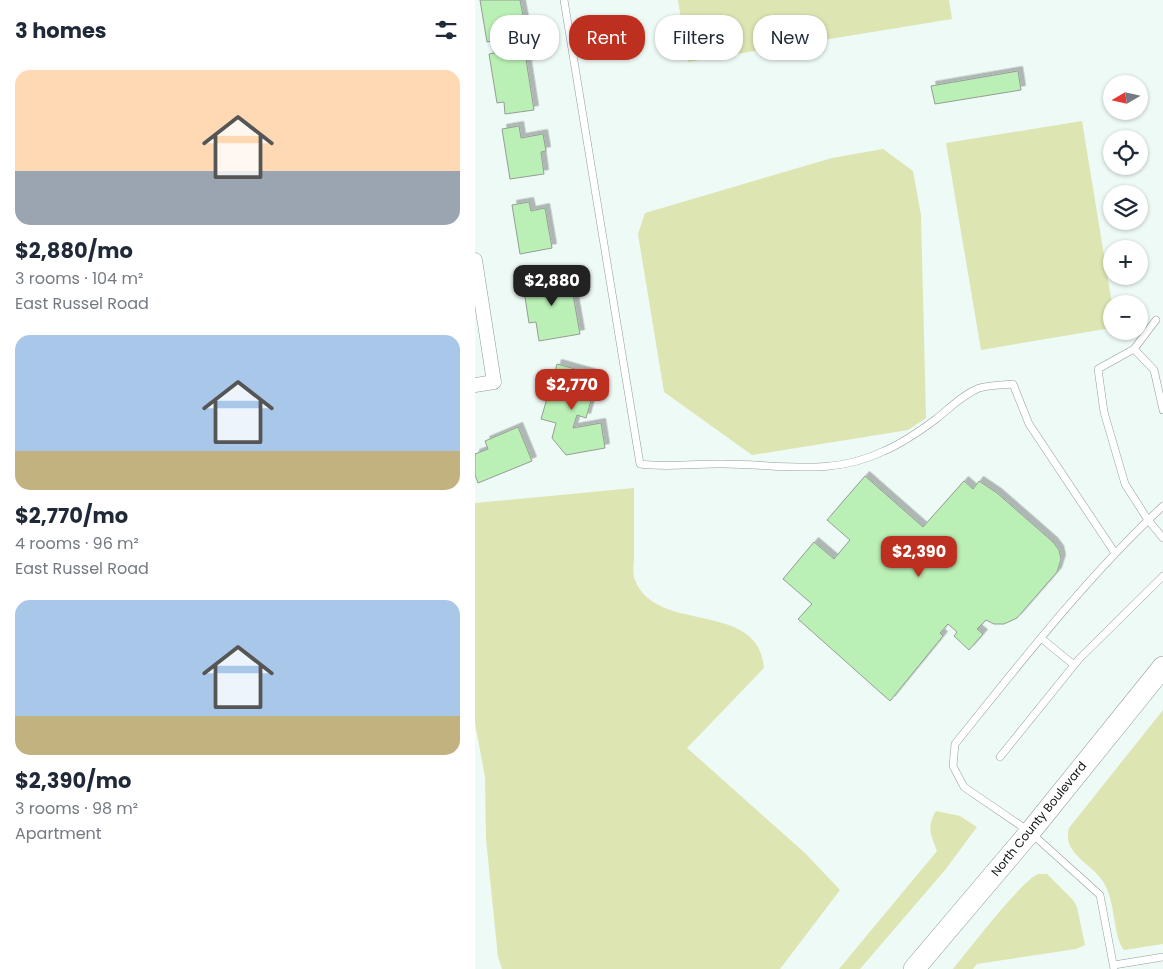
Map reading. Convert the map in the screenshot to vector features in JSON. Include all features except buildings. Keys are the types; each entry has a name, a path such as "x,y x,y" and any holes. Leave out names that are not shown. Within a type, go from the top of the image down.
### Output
{"main road":[{"name":"North County Boulevard","path":"913,969 1030,832 1163,667"}],"street":[{"path":"475,260 494,382 475,385"}],"lane":[{"path":"564,0 640,464 664,468 708,464 747,464 815,469 851,463 883,452 913,436 963,396 981,388 1013,384 1029,424 1115,553"},
{"path":"1156,320 1134,349 1098,370 1104,412 1125,484 1148,520 1163,538"},
{"path":"1134,349 1154,370 1163,410"},
{"path":"1163,506 1115,553 1041,638 955,744 953,766 964,787 1030,832 1101,896 1114,967 1163,956"},
{"path":"1000,757 1074,665 1163,576"},
{"path":"1041,638 1074,665"}],"green space":[{"path":"678,0 949,0 952,19 827,39 827,15 753,15 753,51 743,53 743,15 680,15"},
{"path":"1082,121 1103,249 1103,285 1109,285 1111,295 1103,295 1103,329 981,350 946,143"},
{"path":"883,149 913,171 921,215 926,418 908,430 752,455 664,392 638,234 645,213 832,158"},
{"path":"634,488 634,574 635,580 646,597 663,607 727,624 745,633 758,647 764,668 687,748 805,853 840,890 780,969 502,969 498,957 486,839 485,777 475,723 475,503"},
{"path":"1163,710 1163,944 1124,950 1120,944 1107,889 1097,874 1073,851 1069,844 1069,828"},
{"path":"936,811 960,816 977,827 945,870 860,969 839,969 937,851 930,827"},
{"path":"1038,874 1047,874 1073,900 1077,907 1085,945 1076,949 977,964 973,969 953,969 1008,902 1030,879"}]}
